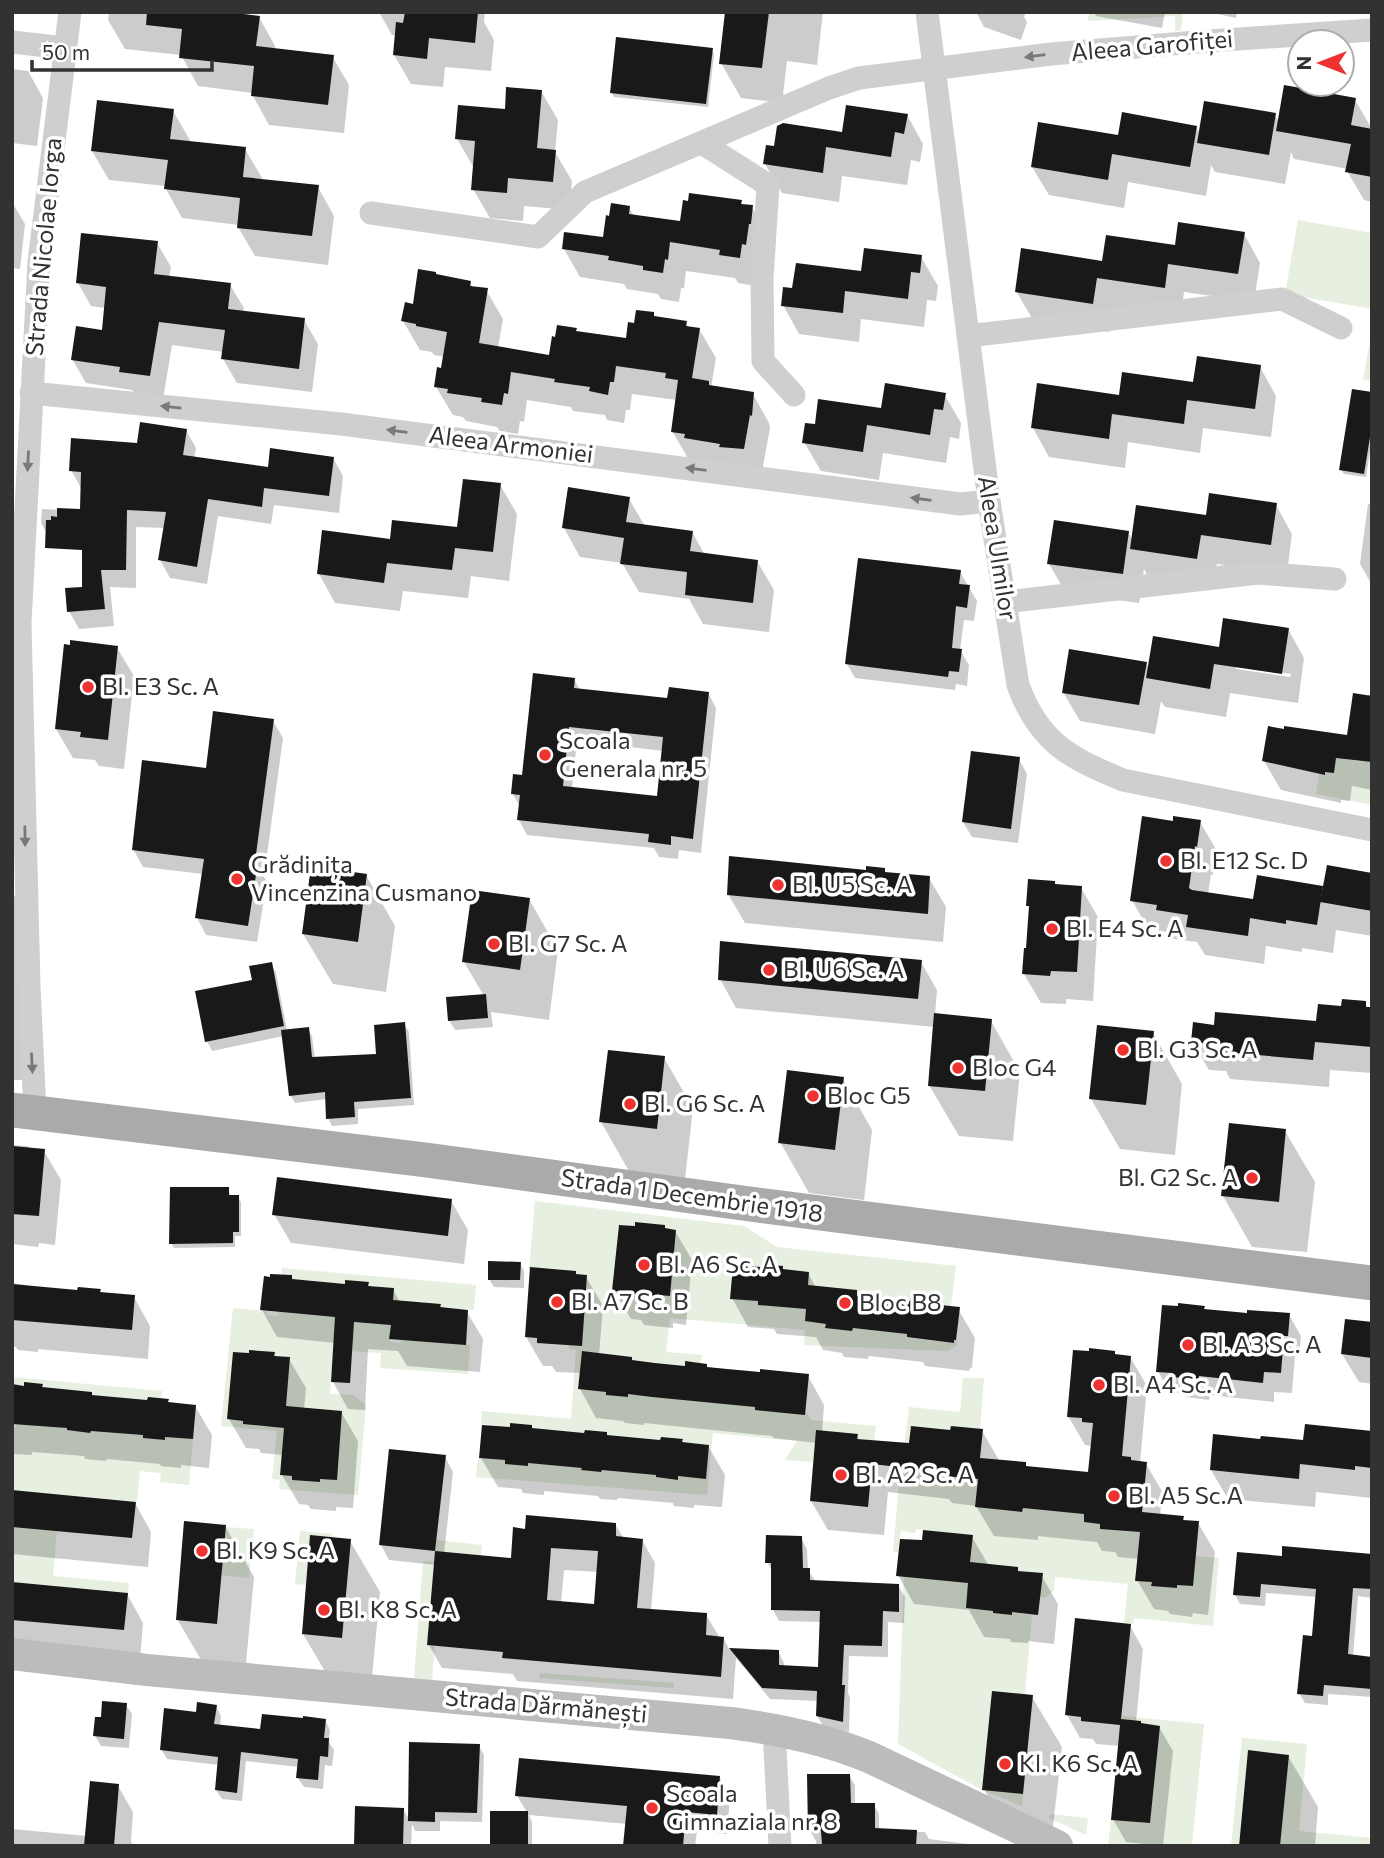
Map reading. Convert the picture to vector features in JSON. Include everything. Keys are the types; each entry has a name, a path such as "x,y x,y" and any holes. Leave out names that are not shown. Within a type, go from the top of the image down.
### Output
{"main road":[{"name":"Strada 1 Decembrie 1918","path":"23,1111 426,1160 776,1208 1372,1283"}],"street":[{"name":"Strada Nicolae Iorga","path":"23,1111 29,986 20,623 39,262 70,12"},
{"name":"Aleea Ulmilor","path":"927,12 989,501 1018,685 1025,704 1037,723 1062,750 1088,766 1123,780 1372,830"},
{"name":"Aleea Garofiței","path":"371,213 538,237 585,192 829,88 859,78 1051,54 1372,30"},
{"path":"12,42 65,48"},
{"path":"702,143 768,185 762,279 763,361 794,395"},
{"path":"968,336 1282,299 1341,328"},
{"name":"Aleea Armoniei","path":"31,393 341,424 960,504 989,501"},
{"path":"1005,603 1258,573 1335,579"},
{"name":"Strada Dărmănești","path":"12,1654 147,1670 716,1721 797,1733 841,1745 1057,1846"},
{"path":"774,1729 780,1846"}],"green space":[{"path":"1089,12 1223,12 1183,14 1181,30 1175,31 1175,16 1088,21"},
{"path":"1298,220 1372,233 1372,309 1285,294"},
{"path":"1372,328 1372,381 1363,380"},
{"path":"1336,757 1372,762 1372,805 1316,794 1319,774 1324,775"},
{"path":"535,1201 744,1226 777,1247 956,1266 951,1306 931,1304 931,1300 911,1298 910,1301 807,1291 809,1272 762,1264 761,1267 732,1265 730,1298 758,1301 759,1305 806,1309 805,1321 826,1324 826,1328 907,1334 907,1338 953,1343 957,1340 957,1345 948,1351 804,1345 805,1330 670,1318 666,1352 702,1355 701,1363 685,1362 685,1366 584,1351 581,1355 578,1389 606,1392 607,1395 627,1397 628,1394 755,1407 755,1410 806,1412 811,1420 876,1426 874,1441 857,1439 858,1435 816,1435 813,1462 785,1460 797,1441 713,1433 707,1495 476,1477 478,1458 505,1460 505,1464 527,1466 528,1463 601,1472 656,1474 656,1477 677,1480 678,1476 706,1478 709,1445 682,1442 683,1440 607,1435 607,1432 585,1430 584,1433 532,1428 532,1425 511,1423 510,1427 481,1424 482,1411 571,1419 576,1350 569,1349 569,1341 587,1275 546,1268 545,1272 529,1271","holes":["636,1222 665,1225 665,1228 676,1230 670,1296 657,1295 657,1299 626,1297 617,1244 619,1225 635,1226"]},
{"path":"282,1268 476,1285 474,1310 420,1302 419,1305 392,1303 394,1288 368,1286 369,1283 345,1281 345,1284 292,1279 292,1275 281,1274"},
{"path":"233,1308 267,1311 267,1315 278,1316 278,1312 342,1318 342,1321 362,1323 363,1319 391,1322 390,1342 400,1343 401,1340 470,1345 468,1374 380,1368 381,1353 333,1350 330,1394 353,1395 366,1405 358,1495 279,1489 280,1480 272,1479 277,1431 221,1426","holes":["234,1352 274,1352 274,1356 290,1357 285,1409 302,1407 320,1409 320,1413 342,1415 340,1434 320,1482 293,1480 292,1476 280,1475 284,1424 268,1427 228,1419"]},
{"path":"12,1377 162,1391 161,1398 147,1400 92,1395 92,1392 72,1390 42,1391 42,1384 24,1383 24,1389 21,1389 21,1385 12,1385"},
{"path":"963,1378 984,1378 980,1429 951,1426 933,1474 978,1476 976,1503 1002,1510 1022,1512 1023,1508 1049,1511 1051,1487 1086,1503 1084,1522 1100,1524 1100,1529 1134,1532 1140,1529 1135,1581 1152,1582 1152,1586 1192,1586 1195,1556 1219,1558 1213,1626 1134,1618 1133,1624 1124,1623 1128,1584 1055,1577 1054,1591 1045,1598 1040,1597 1042,1573 1018,1571 1018,1567 970,1566 973,1539 948,1533 916,1529 915,1533 901,1531 898,1552 893,1552 902,1449 909,1407 960,1412"},
{"path":"17,1424 67,1428 90,1433 91,1430 143,1435 143,1438 164,1440 165,1437 193,1439 189,1485 160,1482 161,1473 140,1471 137,1502 12,1490 12,1427"},
{"path":"12,1527 57,1531 53,1576 129,1583 128,1593 12,1582"},
{"path":"225,1527 254,1529 249,1578 221,1575"},
{"path":"300,1531 333,1534 332,1537 310,1536 306,1585 295,1584"},
{"path":"436,1540 482,1545 476,1603 435,1551"},
{"path":"423,1561 434,1562 427,1645 435,1646 432,1680 414,1678"},
{"path":"904,1574 969,1580 966,1608 1011,1615 1012,1612 1032,1615 1025,1694 992,1691 982,1789 1023,1794 1022,1806 982,1790 898,1744"},
{"path":"540,1673 674,1683 674,1688 539,1678"},
{"path":"1122,1716 1204,1724 1192,1846 1108,1846 1111,1820 1150,1823 1160,1726 1121,1719"},
{"path":"1242,1738 1307,1744 1299,1831 1372,1838 1372,1846 1280,1846 1289,1755 1248,1750 1239,1846 1231,1846"},
{"path":"1050,1814 1088,1818 1086,1835 1049,1818"}],"building":[{"path":"147,12 227,12 260,16 256,46 334,55 328,105 251,96 254,66 179,58 182,29 146,25"},
{"path":"405,12 478,12 475,43 429,38 427,59 393,55 396,22 403,23"},
{"path":"725,12 769,12 762,68 719,64"},
{"path":"616,37 713,48 706,104 610,93"},
{"path":"1284,85 1286,98 1356,98 1351,125 1372,129 1372,177 1345,172 1351,144 1276,131"},
{"path":"506,87 542,90 537,148 556,150 553,182 508,178 507,193 471,190 475,141 455,139 458,105 505,109"},
{"path":"97,100 174,109 170,139 246,147 243,177 319,185 312,236 237,228 240,198 164,189 168,160 91,151"},
{"path":"1204,101 1276,113 1269,155 1197,143"},
{"path":"846,105 908,114 904,134 895,132 891,157 826,147 823,173 763,164 766,145 774,146 777,126 783,123 842,132"},
{"path":"1122,112 1197,126 1190,167 1112,154 1108,180 1031,167 1038,122 1118,135"},
{"path":"689,193 742,200 741,204 753,205 746,245 742,244 740,258 719,255 720,250 670,242 663,273 643,270 643,266 608,260 609,256 562,249 564,232 603,237 606,215 609,216 611,203 630,206 629,214 680,221 683,200 688,201"},
{"path":"1178,222 1245,232 1238,274 1168,264 1165,288 1097,278 1093,304 1015,292 1021,248 1102,261 1106,235 1175,245"},
{"path":"81,233 158,241 154,274 231,283 228,309 305,318 299,369 221,359 225,330 159,322 150,376 119,372 120,367 71,360 76,326 102,330 106,287 76,283"},
{"path":"864,248 922,255 920,273 911,272 908,299 845,291 843,313 781,306 783,287 792,288 796,263 861,271"},
{"path":"418,269 471,281 470,286 488,288 479,343 549,355 557,325 577,328 576,331 626,338 628,322 634,323 636,310 687,321 686,326 700,328 692,378 709,381 709,385 754,392 752,416 750,415 744,449 719,447 720,444 684,438 685,434 671,432 678,380 665,378 666,373 616,366 614,382 610,382 608,395 589,391 590,387 511,372 508,394 504,393 502,405 481,402 482,398 447,393 448,389 434,387 437,367 441,368 447,332 401,321 405,302 413,304"},
{"path":"1197,356 1261,365 1255,409 1187,400 1184,424 1112,414 1109,439 1031,428 1037,383 1119,395 1122,372 1193,382"},
{"path":"885,383 946,393 943,410 934,409 930,435 867,425 863,452 802,443 805,423 815,424 818,399 881,408"},
{"path":"1352,389 1372,392 1372,425 1364,474 1339,470"},
{"path":"140,422 187,429 183,455 268,467 270,448 334,457 329,496 264,488 262,507 208,499 197,567 158,560 166,512 127,510 126,570 101,570 105,609 67,612 65,588 82,587 82,550 45,548 46,520 51,520 51,516 57,517 57,508 80,509 81,472 69,471 71,438 137,443"},
{"path":"463,479 501,483 493,552 455,548 452,570 387,563 384,583 317,574 322,530 390,539 392,520 457,527"},
{"path":"568,487 630,497 626,522 693,531 690,551 758,560 753,603 685,595 687,572 620,564 624,538 562,528"},
{"path":"1209,493 1277,503 1271,545 1201,535 1197,559 1130,549 1136,505 1206,515"},
{"path":"1054,520 1129,531 1123,574 1047,564"},
{"path":"858,558 961,570 959,584 970,585 967,608 956,606 952,648 962,649 959,672 949,671 948,677 845,664"},
{"path":"1223,618 1289,628 1282,674 1214,664 1210,689 1146,678 1153,636 1219,647"},
{"name":"Bl. E3 Sc. A","path":"70,640 118,646 108,740 80,737 81,732 55,729 64,644 70,645"},
{"path":"1069,649 1147,662 1139,705 1062,693"},
{"name":"Scoala Generala nr. 5","path":"533,673 575,678 574,688 667,698 669,687 709,692 693,839 671,836 671,845 648,842 649,834 517,820 520,795 511,794 513,774 522,775","holes":["569,727 663,737 657,796 563,786"]},
{"path":"1353,693 1372,696 1372,762 1336,758 1334,773 1325,772 1325,775 1262,761 1268,726 1347,735"},
{"path":"213,711 274,719 248,926 195,918 204,859 132,850 142,760 206,768"},
{"path":"971,751 1020,757 1011,829 962,822"},
{"path":"1142,816 1173,821 1173,816 1201,820 1189,888 1192,890 1253,899 1257,875 1323,886 1317,925 1286,920 1286,924 1250,918 1248,936 1186,927 1188,915 1156,910 1157,905 1130,901"},
{"path":"729,856 866,870 866,866 885,868 885,872 930,876 928,914 727,895"},
{"path":"1327,865 1372,873 1372,911 1320,902"},
{"path":"311,866 367,874 358,942 302,934"},
{"name":"Bl. E4 Sc. A","path":"1028,879 1082,886 1077,972 1051,971 1050,976 1022,974 1029,906 1026,906"},
{"name":"Bl. G7 Sc. A","path":"472,890 530,898 520,970 462,962"},
{"path":"720,941 922,960 918,999 718,980"},
{"path":"272,962 284,1026 205,1042 195,991 252,980 249,966"},
{"path":"486,994 488,1018 448,1021 446,997"},
{"path":"1342,999 1366,1001 1366,1007 1372,1007 1372,1047 1315,1042 1313,1060 1212,1051 1213,1044 1191,1042 1193,1022 1214,1025 1215,1012 1316,1021 1318,1004 1341,1006"},
{"name":"Bloc G4","path":"934,1013 992,1019 985,1091 928,1086"},
{"path":"405,1022 411,1098 354,1102 355,1117 326,1119 325,1092 289,1096 281,1030 309,1027 312,1057 376,1054 374,1025"},
{"name":"Bl. G3 Sc. A","path":"1097,1025 1154,1031 1146,1105 1089,1099"},
{"name":"Bl. G6 Sc. A","path":"608,1050 665,1056 657,1129 599,1122"},
{"name":"Bloc G5","path":"787,1070 844,1077 835,1150 778,1143"},
{"name":"Bl. G2 Sc. A","path":"1229,1123 1286,1129 1279,1202 1221,1196"},
{"path":"12,1146 45,1149 39,1216 12,1214"},
{"path":"277,1177 452,1199 448,1236 272,1215"},
{"path":"170,1187 229,1187 229,1195 239,1195 239,1232 233,1232 233,1243 169,1244"},
{"name":"Bl. A6 Sc. A","path":"635,1222 665,1225 665,1228 676,1230 670,1296 657,1295 657,1300 625,1297 626,1292 612,1291 619,1225 635,1226"},
{"path":"488,1261 521,1262 520,1280 488,1280"},
{"name":"Bloc B8","path":"762,1264 809,1272 808,1285 857,1290 857,1296 910,1301 910,1298 931,1300 931,1304 960,1307 956,1340 954,1343 907,1337 907,1334 825,1328 826,1324 805,1321 806,1309 758,1305 758,1301 730,1299 733,1265 761,1267"},
{"name":"Bl. A7 Sc. B","path":"530,1267 576,1271 576,1274 587,1275 582,1346 537,1343 537,1338 525,1337"},
{"path":"270,1274 345,1284 345,1280 369,1282 368,1286 394,1288 393,1300 441,1304 440,1307 468,1310 466,1345 389,1339 391,1325 354,1322 350,1383 331,1382 335,1317 260,1310 264,1276 270,1277"},
{"path":"12,1284 77,1290 78,1287 101,1289 100,1292 135,1295 132,1330 12,1320"},
{"path":"1178,1303 1205,1306 1204,1309 1247,1313 1247,1310 1290,1313 1288,1336 1284,1336 1281,1373 1264,1372 1263,1383 1199,1376 1199,1380 1173,1377 1173,1373 1156,1372 1162,1305 1178,1306"},
{"path":"1345,1319 1372,1322 1372,1358 1341,1354"},
{"path":"1089,1348 1131,1356 1122,1456 1147,1462 1142,1512 1184,1516 1183,1520 1199,1521 1193,1586 1151,1586 1152,1582 1135,1581 1140,1532 1100,1529 1100,1524 1084,1522 1084,1514 975,1507 978,1479 933,1475 934,1471 872,1464 868,1507 810,1501 816,1430 858,1434 857,1439 909,1443 911,1426 950,1430 951,1426 983,1429 980,1458 1088,1472 1093,1423 1082,1422 1082,1418 1067,1417 1073,1350 1089,1351"},
{"path":"249,1350 275,1352 274,1356 290,1357 286,1406 342,1411 337,1480 292,1480 292,1476 280,1475 284,1428 243,1424 243,1421 227,1419 233,1352 249,1353"},
{"path":"582,1351 632,1357 632,1360 655,1363 685,1366 685,1361 707,1364 707,1367 809,1374 805,1415 628,1394 628,1397 606,1395 606,1392 578,1389"},
{"path":"24,1382 43,1384 42,1387 92,1392 92,1395 147,1400 148,1397 169,1399 168,1402 196,1405 193,1439 165,1437 165,1440 143,1438 143,1435 90,1433 67,1428 12,1424 12,1384 24,1386"},
{"path":"510,1423 584,1433 585,1430 660,1440 661,1437 683,1439 682,1442 709,1445 706,1479 678,1476 678,1480 656,1475 601,1472 528,1463 528,1466 505,1464 505,1460 479,1458 482,1425 510,1427"},
{"path":"1305,1424 1372,1431 1372,1468 1355,1466 1355,1470 1300,1464 1299,1479 1210,1470 1213,1434 1303,1440"},
{"path":"389,1449 446,1455 435,1551 379,1545"},
{"path":"12,1490 136,1502 132,1538 12,1527"},
{"path":"526,1515 616,1523 616,1536 643,1539 637,1608 707,1613 706,1635 724,1637 721,1677 502,1658 503,1652 427,1645 435,1551 511,1558 513,1527 525,1529","holes":["551,1548 598,1551 594,1604 547,1600"]},
{"name":"Bl. K9 Sc. A","path":"184,1521 226,1525 217,1624 176,1620"},
{"path":"923,1530 973,1535 970,1562 1018,1567 1018,1571 1043,1573 1038,1615 1012,1612 1012,1615 966,1608 968,1583 896,1576 900,1539 922,1540"},
{"name":"Bl. K8 Sc. A","path":"310,1535 351,1539 342,1638 302,1634"},
{"path":"766,1535 802,1536 803,1568 810,1568 810,1580 899,1584 899,1612 883,1611 882,1646 844,1645 843,1722 816,1716 817,1691 762,1688 729,1648 779,1650 779,1665 818,1667 820,1611 771,1610 771,1563 765,1563"},
{"path":"1282,1546 1372,1554 1372,1589 1353,1588 1348,1654 1372,1657 1372,1689 1324,1685 1323,1696 1297,1694 1303,1635 1312,1636 1316,1589 1261,1584 1260,1597 1233,1595 1237,1552 1282,1556"},
{"path":"12,1582 128,1593 124,1630 12,1620"},
{"path":"1075,1618 1131,1624 1121,1719 1160,1726 1150,1823 1111,1820 1120,1725 1081,1721 1081,1717 1065,1715"},
{"name":"Kl. K6 Sc. A","path":"992,1691 1033,1695 1023,1794 982,1790"},
{"path":"102,1701 127,1703 124,1739 93,1736 95,1717 101,1717"},
{"path":"197,1702 217,1705 214,1724 260,1729 262,1714 326,1719 324,1738 329,1738 328,1757 320,1756 318,1780 296,1778 298,1759 241,1752 237,1793 215,1790 218,1757 160,1750 164,1708 196,1712"},
{"path":"409,1742 480,1744 477,1813 435,1812 435,1822 408,1821"},
{"path":"1248,1750 1289,1755 1280,1846 1239,1846"},
{"path":"519,1758 720,1776 717,1815 686,1812 683,1846 623,1846 627,1806 515,1796"},
{"path":"807,1774 850,1774 851,1803 875,1803 875,1828 917,1830 916,1846 822,1844 821,1831 808,1832"},
{"path":"90,1781 119,1784 114,1846 84,1846"},
{"path":"355,1806 404,1808 403,1846 354,1846"},
{"path":"490,1811 528,1811 528,1846 490,1846"}],"place":[{"name":"Bl. E3 Sc. A","path":"88,687"},
{"name":"Scoala Generala nr. 5","path":"545,755"},
{"name":"Bl. E12 Sc. D","path":"1166,861"},
{"name":"Grădinița Vincenzina Cusmano","path":"237,879"},
{"name":"Bl. U5 Sc. A","path":"778,885"},
{"name":"Bl. E4 Sc. A","path":"1052,929"},
{"name":"Bl. G7 Sc. A","path":"494,944"},
{"name":"Bl. U6 Sc. A","path":"769,970"},
{"name":"Bl. G3 Sc. A","path":"1123,1050"},
{"name":"Bloc G4","path":"958,1068"},
{"name":"Bloc G5","path":"813,1096"},
{"name":"Bl. G6 Sc. A","path":"630,1104"},
{"name":"Bl. G2 Sc. A","path":"1252,1178"},
{"name":"Bl. A6 Sc. A","path":"644,1265"},
{"name":"Bl. A7 Sc. B","path":"557,1302"},
{"name":"Bloc B8","path":"845,1303"},
{"name":"Bl. A3 Sc. A","path":"1188,1345"},
{"name":"Bl. A4 Sc. A","path":"1099,1385"},
{"name":"Bl. A2 Sc. A","path":"841,1475"},
{"name":"Bl. A5 Sc.A","path":"1114,1496"},
{"name":"Bl. K9 Sc. A","path":"202,1551"},
{"name":"Bl. K8 Sc. A","path":"324,1610"},
{"name":"Kl. K6 Sc. A","path":"1005,1764"},
{"name":"Scoala Gimnaziala nr. 8","path":"652,1808"}]}
